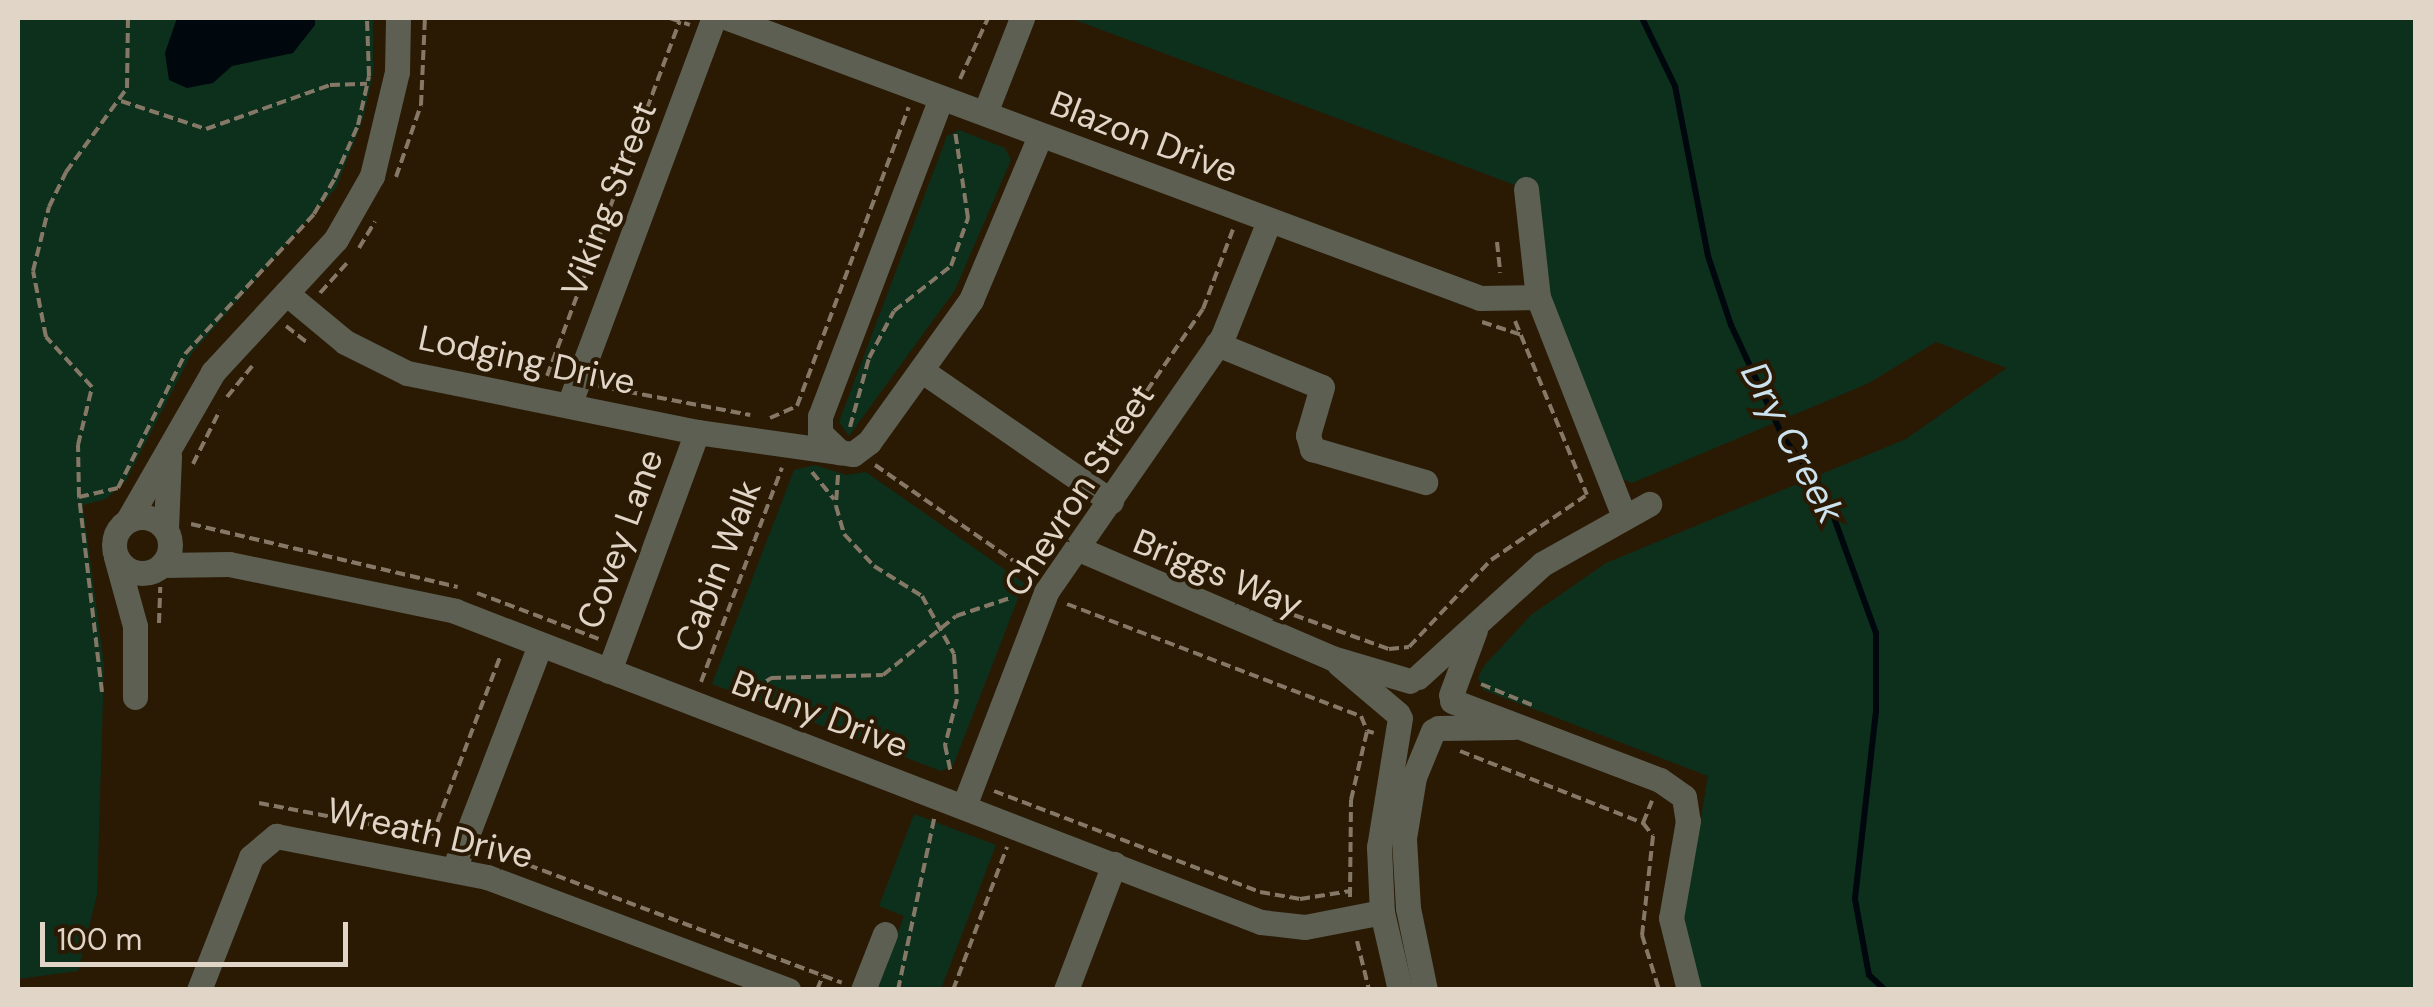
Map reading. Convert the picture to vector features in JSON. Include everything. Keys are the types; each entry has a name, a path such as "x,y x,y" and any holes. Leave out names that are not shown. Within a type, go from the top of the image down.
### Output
{"street":[{"path":"135,698 147,626 164,570 179,465 213,372 302,298 372,176 397,72 398,18"},
{"name":"Viking Street","path":"569,405 714,18"},
{"name":"Blazon Drive","path":"728,18 961,99 1040,136 1480,298 1538,296"},
{"path":"831,443 961,99 1022,18"},
{"path":"779,457 831,443 869,442 978,286 1040,136"},
{"path":"1526,189 1538,296 1624,516"},
{"name":"Chevron Street","path":"953,802 975,776 1040,606 1217,344 1269,221"},
{"name":"Lodging Drive","path":"302,298 345,342 407,373 697,432 779,457"},
{"path":"1217,344 1322,387 1308,435 1312,449 1426,482"},
{"path":"922,370 1112,501"},
{"name":"Covey Lane","path":"610,671 697,432"},
{"path":"147,626 116,557 116,534 128,520 130,493 179,465"},
{"path":"1400,990 1382,912 1382,805 1399,716 1398,695 1542,564 1649,504"},
{"path":"128,520 152,518 167,532"},
{"name":"Bruny Drive","path":"167,532 230,564 456,611 1261,922 1305,927 1382,912"},
{"name":"Briggs Way","path":"1079,549 1332,658 1414,679"},
{"path":"116,557 134,572 164,570"},
{"name":"Bruny Drive","path":"164,570 230,564"},
{"path":"1425,990 1408,908 1404,838 1414,777 1451,698 1478,626"},
{"path":"454,869 540,645"},
{"name":"Briggs Way","path":"1332,658 1399,716"},
{"path":"1414,679 1441,682 1451,698 1512,727 1660,780 1684,797 1688,821 1671,918 1689,990"},
{"path":"1399,716 1414,730 1512,727"},
{"name":"Wreath Drive","path":"199,990 250,857 264,840 288,836 454,869 516,886 788,990"},
{"path":"1066,990 1114,864"},
{"path":"861,990 885,934"}],"path":[{"path":"79,497 78,445 92,387 46,337 34,272 50,207 66,172 121,101 128,18"},
{"path":"836,503 831,443 870,358 894,312 951,266 968,218 954,124 988,18"},
{"path":"547,376 680,21"},
{"path":"121,101 206,129 330,85 367,84"},
{"path":"1084,482 1203,309 1233,229"},
{"path":"1481,275 1501,273 1497,242"},
{"path":"276,338 302,298"},
{"path":"179,465 256,361"},
{"name":"Cabin Walk","path":"700,682 779,457"},
{"path":"808,464 836,503 856,552 922,596 942,624 957,686 945,746 953,802 898,990"},
{"path":"875,465 1032,574"},
{"path":"1288,612 1390,650 1408,647 1490,560 1586,496"},
{"path":"147,626 164,570"},
{"path":"732,718 741,697 771,678 883,675 942,624 1010,598"},
{"path":"1040,606 1052,610 1058,600 1360,716 1367,731"},
{"path":"260,804 432,836 503,650"},
{"path":"975,776 987,778 992,790 1260,892 1300,899 1350,891"},
{"path":"1644,823 1653,836 1642,935 1659,990"},
{"path":"476,845 861,990"},
{"path":"953,990 1007,847"},
{"path":"818,990 822,975"}],"green space":[{"path":"18,18 373,18 373,74 363,119 336,188 192,353 125,482 106,499 83,505 104,665 97,895 78,971 18,979"},
{"path":"1070,18 2415,18 2415,989 1701,989 1683,924 1708,776 1484,690 1478,678 1484,666 1531,615 1606,563 1906,439 2007,368 1936,342 1869,383 1632,483 1620,478 1565,347 1547,284 1536,193"},
{"path":"959,130 1005,148 1011,160 955,290 849,436 839,422 947,136"},
{"path":"815,465 846,475 866,472 1024,583 953,766 941,771 712,684 794,470"},
{"path":"914,814 996,845 941,989 876,990 904,916 879,906"}],"shaded area":[{"path":"177,18 315,18 315,25 293,53 232,66 213,83 187,88 169,80 165,53"}],"waterway":[{"name":"Dry Creek","path":"1642,18 1675,86 1708,256 1731,325 1783,437 1825,493 1876,633 1876,711 1855,899 1869,975 1885,990"}]}
